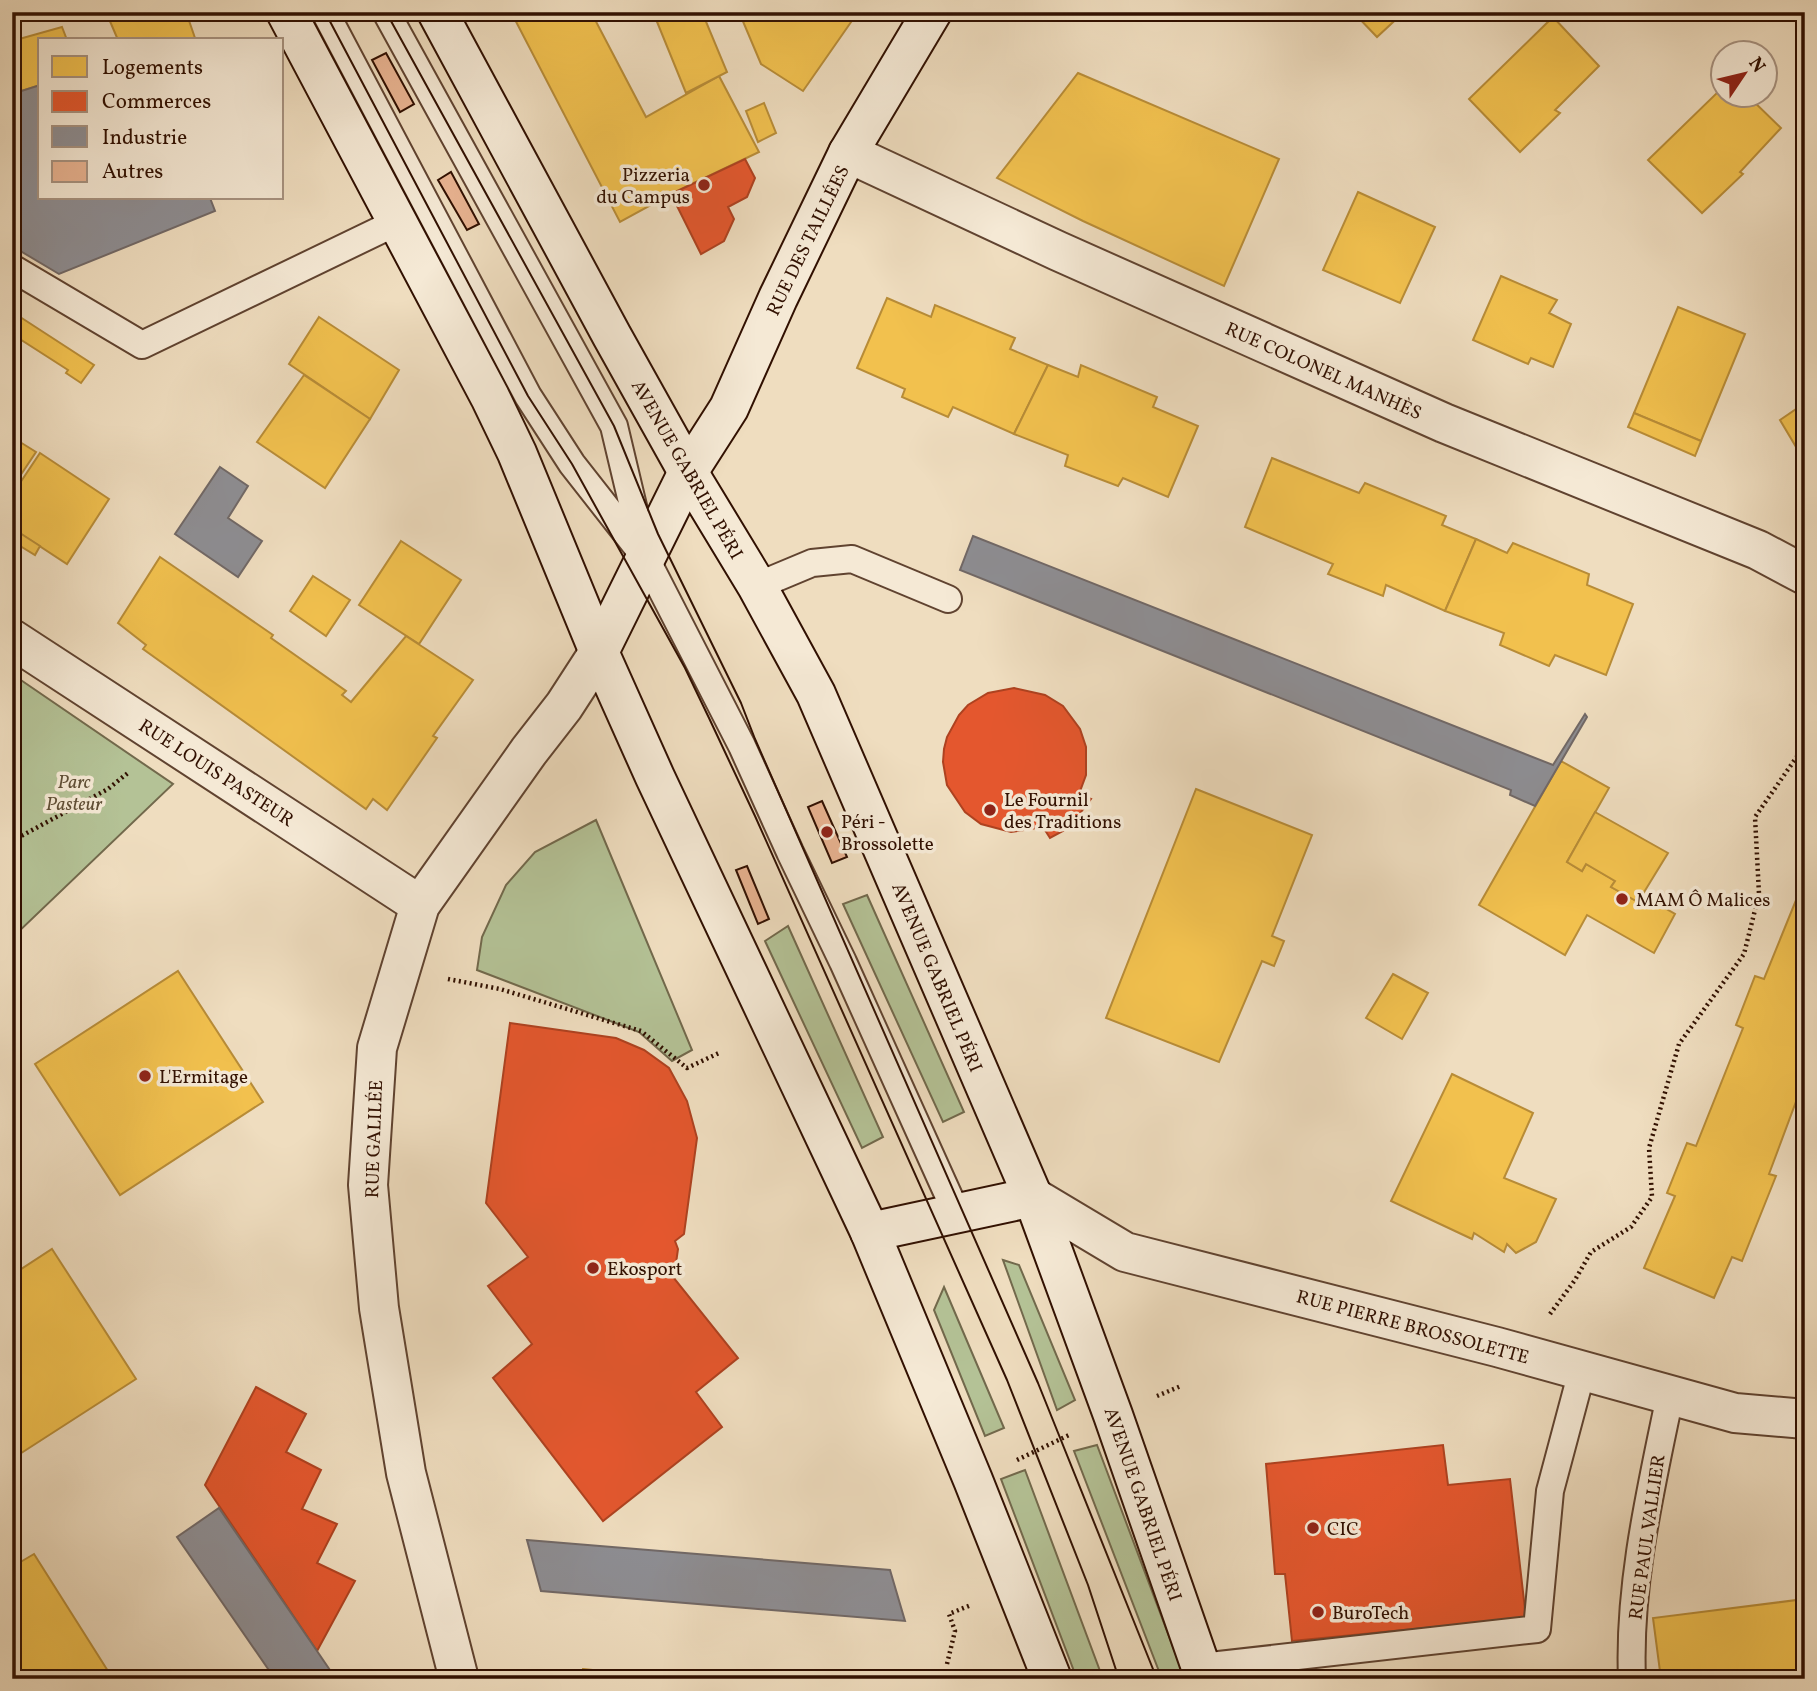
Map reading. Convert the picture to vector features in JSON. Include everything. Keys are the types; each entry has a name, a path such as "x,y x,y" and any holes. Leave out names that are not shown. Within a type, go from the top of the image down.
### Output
{"main road":[{"path":"286,12 517,453 599,652 672,815 870,1231 1052,1679"},
{"name":"AVENUE GABRIEL PÉRI","path":"438,12 612,336 688,472 757,586 816,694 1033,1197 1203,1673"},
{"name":"RUE DES TAILLÉES","path":"645,557 688,472 729,408 778,298 849,153 932,12"},
{"name":"RUE COLONEL MANHÈS","path":"849,153 1058,251 1444,423 1758,550 1805,575"},
{"path":"1758,550 1805,549"},
{"name":"RUE GALILÉE","path":"459,1679 406,1473 379,1308 368,1185 377,1048 421,905 529,751 564,706 599,652 645,557"},
{"name":"RUE LOUIS PASTEUR","path":"12,639 421,905"},
{"path":"870,1231 1033,1197"},
{"name":"RUE PIERRE BROSSOLETTE","path":"1033,1197 1125,1252 1521,1354 1735,1413 1805,1419"}],"lane":[{"path":"325,12 528,396 572,464 645,557 742,746 956,1212"},
{"path":"386,12 614,426 645,557"},
{"path":"12,268 142,345 397,222"},
{"path":"757,586 811,563 852,559 948,598"},
{"path":"1203,1673 1537,1629 1550,1491 1582,1371"},
{"name":"RUE PAUL VALLIER","path":"1632,1679 1631,1648 1641,1553 1670,1396"}],"path":[{"path":"1521,1354 1591,1252 1631,1227 1652,1196 1649,1148 1679,1044 1744,954 1759,894 1755,817 1805,745"},
{"path":"12,841 108,789 135,767 178,747"},
{"path":"400,969 500,989 641,1031 687,1068 719,1053"},
{"path":"973,1480 1181,1386"},
{"path":"947,1664 955,1631 949,1614 974,1604"}],"green space":[{"name":"Parc Pasteur","path":"12,674 173,784 12,938"},
{"path":"596,820 692,1050 672,1061 639,1032 477,970 482,937 506,885 535,852"},
{"path":"867,895 964,1112 943,1122 843,904"},
{"path":"788,926 883,1137 862,1148 765,941"},
{"path":"1003,1260 1019,1265 1075,1400 1057,1410"},
{"path":"944,1287 1004,1428 985,1436 934,1310"},
{"path":"1097,1445 1185,1679 1162,1679 1074,1451"},
{"path":"1025,1470 1103,1679 1077,1679 1001,1479"}],"building: Logements":[{"path":"106,12 186,12 195,38 117,38"},
{"path":"511,12 591,12 646,117 719,76 759,152 620,222"},
{"path":"653,12 702,12 727,72 686,93"},
{"path":"739,12 858,12 803,91 761,64"},
{"path":"1353,12 1404,12 1377,37"},
{"path":"1553,17 1599,66 1555,110 1560,113 1520,152 1469,99"},
{"path":"62,27 66,38 38,38 38,86 12,94 12,41"},
{"path":"1078,73 1279,159 1224,286 997,178"},
{"path":"1708,102 1708,108 1760,108 1781,128 1740,172 1743,174 1702,213 1648,160"},
{"path":"764,103 776,133 758,142 746,111"},
{"path":"1358,192 1435,227 1400,303 1323,270"},
{"path":"1501,276 1557,300 1549,313 1571,324 1553,367 1531,358 1528,364 1473,340"},
{"path":"887,298 931,317 935,305 1015,338 1010,349 1048,365 1014,434 953,407 948,417 902,397 905,389 857,368"},
{"path":"1678,307 1745,334 1701,441 1634,413"},
{"path":"14,313 94,365 81,383 66,373 68,370 12,334"},
{"path":"319,317 399,370 370,419 289,364"},
{"path":"1048,365 1078,377 1081,365 1157,397 1153,407 1198,426 1168,497 1123,478 1118,486 1065,466 1068,455 1014,434"},
{"path":"304,375 370,419 325,488 257,442"},
{"path":"1805,403 1805,462 1780,420"},
{"path":"1634,413 1701,441 1695,456 1628,427"},
{"path":"12,437 36,452 12,488"},
{"path":"40,453 109,499 67,564 12,528 12,495"},
{"path":"1272,458 1359,493 1365,483 1446,516 1442,525 1476,539 1445,611 1386,585 1383,596 1328,574 1333,564 1245,527"},
{"path":"12,528 40,546 35,555 12,541"},
{"path":"1476,539 1507,553 1513,543 1589,574 1587,585 1633,604 1606,675 1555,655 1549,666 1500,645 1504,633 1445,611"},
{"path":"401,541 461,580 419,644 359,605"},
{"path":"160,557 273,635 271,638 346,691 342,695 351,702 406,636 473,680 433,736 437,738 387,810 373,799 366,809 143,649 146,645 118,623"},
{"path":"313,576 350,600 326,636 290,611"},
{"path":"1561,761 1609,788 1567,862 1582,871 1586,864 1615,881 1611,887 1638,902 1642,895 1675,914 1654,953 1587,915 1565,955 1479,905"},
{"path":"1196,789 1312,835 1272,936 1284,941 1274,966 1262,961 1219,1062 1106,1018"},
{"path":"1595,812 1668,853 1638,902 1611,887 1615,881 1586,864 1582,871 1567,862"},
{"path":"1805,878 1805,1084 1803,1083 1769,1174 1776,1176 1742,1261 1732,1257 1714,1298 1644,1268 1675,1196 1667,1193 1687,1143 1696,1146 1743,1028 1736,1025 1755,976 1764,979"},
{"name":"L'Ermitage","path":"178,971 263,1102 120,1195 35,1064"},
{"path":"1393,974 1428,993 1402,1039 1366,1018"},
{"path":"1452,1074 1533,1113 1504,1178 1556,1199 1536,1242 1516,1253 1507,1244 1504,1252 1474,1233 1472,1239 1391,1201"},
{"path":"52,1249 136,1379 12,1459 12,1275"},
{"path":"34,1554 113,1679 12,1679 12,1567"},
{"path":"1805,1599 1805,1675 1789,1679 1661,1679 1653,1618"},
{"path":"583,1669 681,1679 582,1679"}],"building: Commerces":[{"path":"745,159 755,178 747,197 728,207 734,219 724,241 701,254 671,194"},
{"path":"1014,688 1045,695 1063,706 1080,729 1086,747 1086,775 1079,794 1091,799 1074,821 1050,838 1043,827 1011,832 981,824 965,812 947,785 944,749 959,715 968,705 988,693"},
{"name":"Ekosport","path":"510,1023 616,1038 644,1050 669,1068 687,1101 697,1138 684,1234 675,1241 678,1249 676,1263 669,1272 738,1358 696,1392 722,1427 603,1521 493,1378 532,1344 488,1286 528,1257 486,1203"},
{"path":"256,1387 306,1414 286,1452 321,1470 302,1509 337,1524 317,1563 355,1581 317,1651 205,1485"},
{"path":"1443,1445 1448,1485 1510,1479 1526,1618 1292,1641 1285,1574 1275,1574 1266,1464"}],"building: Industrie":[{"path":"38,86 38,200 211,200 215,211 59,274 12,246 12,94"},
{"path":"220,467 248,486 228,518 262,541 238,577 175,534"},
{"path":"973,536 1553,765 1585,714 1587,717 1535,806 1510,795 1511,790 960,570"},
{"path":"219,1508 336,1679 275,1679 177,1537"},
{"path":"527,1540 890,1570 905,1621 541,1591"}],"building: Autres":[{"path":"386,53 414,104 400,112 372,60"},
{"path":"451,172 479,224 467,230 438,180"},
{"name":"Péri - Brossolette","path":"822,801 847,857 832,863 808,807"},
{"path":"747,866 769,919 758,924 736,870"}],"tram line":[{"path":"325,12 528,396 572,464 685,668 709,718 1007,1380 1088,1585 1119,1679"},
{"path":"386,12 614,426 658,534 741,703 1038,1383 1157,1679"}],"place":[{"name":"Pizzeria du Campus","path":"704,185"},
{"name":"Le Fournil des Traditions","path":"990,810"},
{"name":"Péri - Brossolette","path":"827,832"},
{"name":"MAM Ô Malices","path":"1622,899"},
{"name":"L'Ermitage","path":"145,1076"},
{"name":"Ekosport","path":"593,1268"},
{"name":"CIC","path":"1313,1528"},
{"name":"BuroTech","path":"1318,1612"}]}
